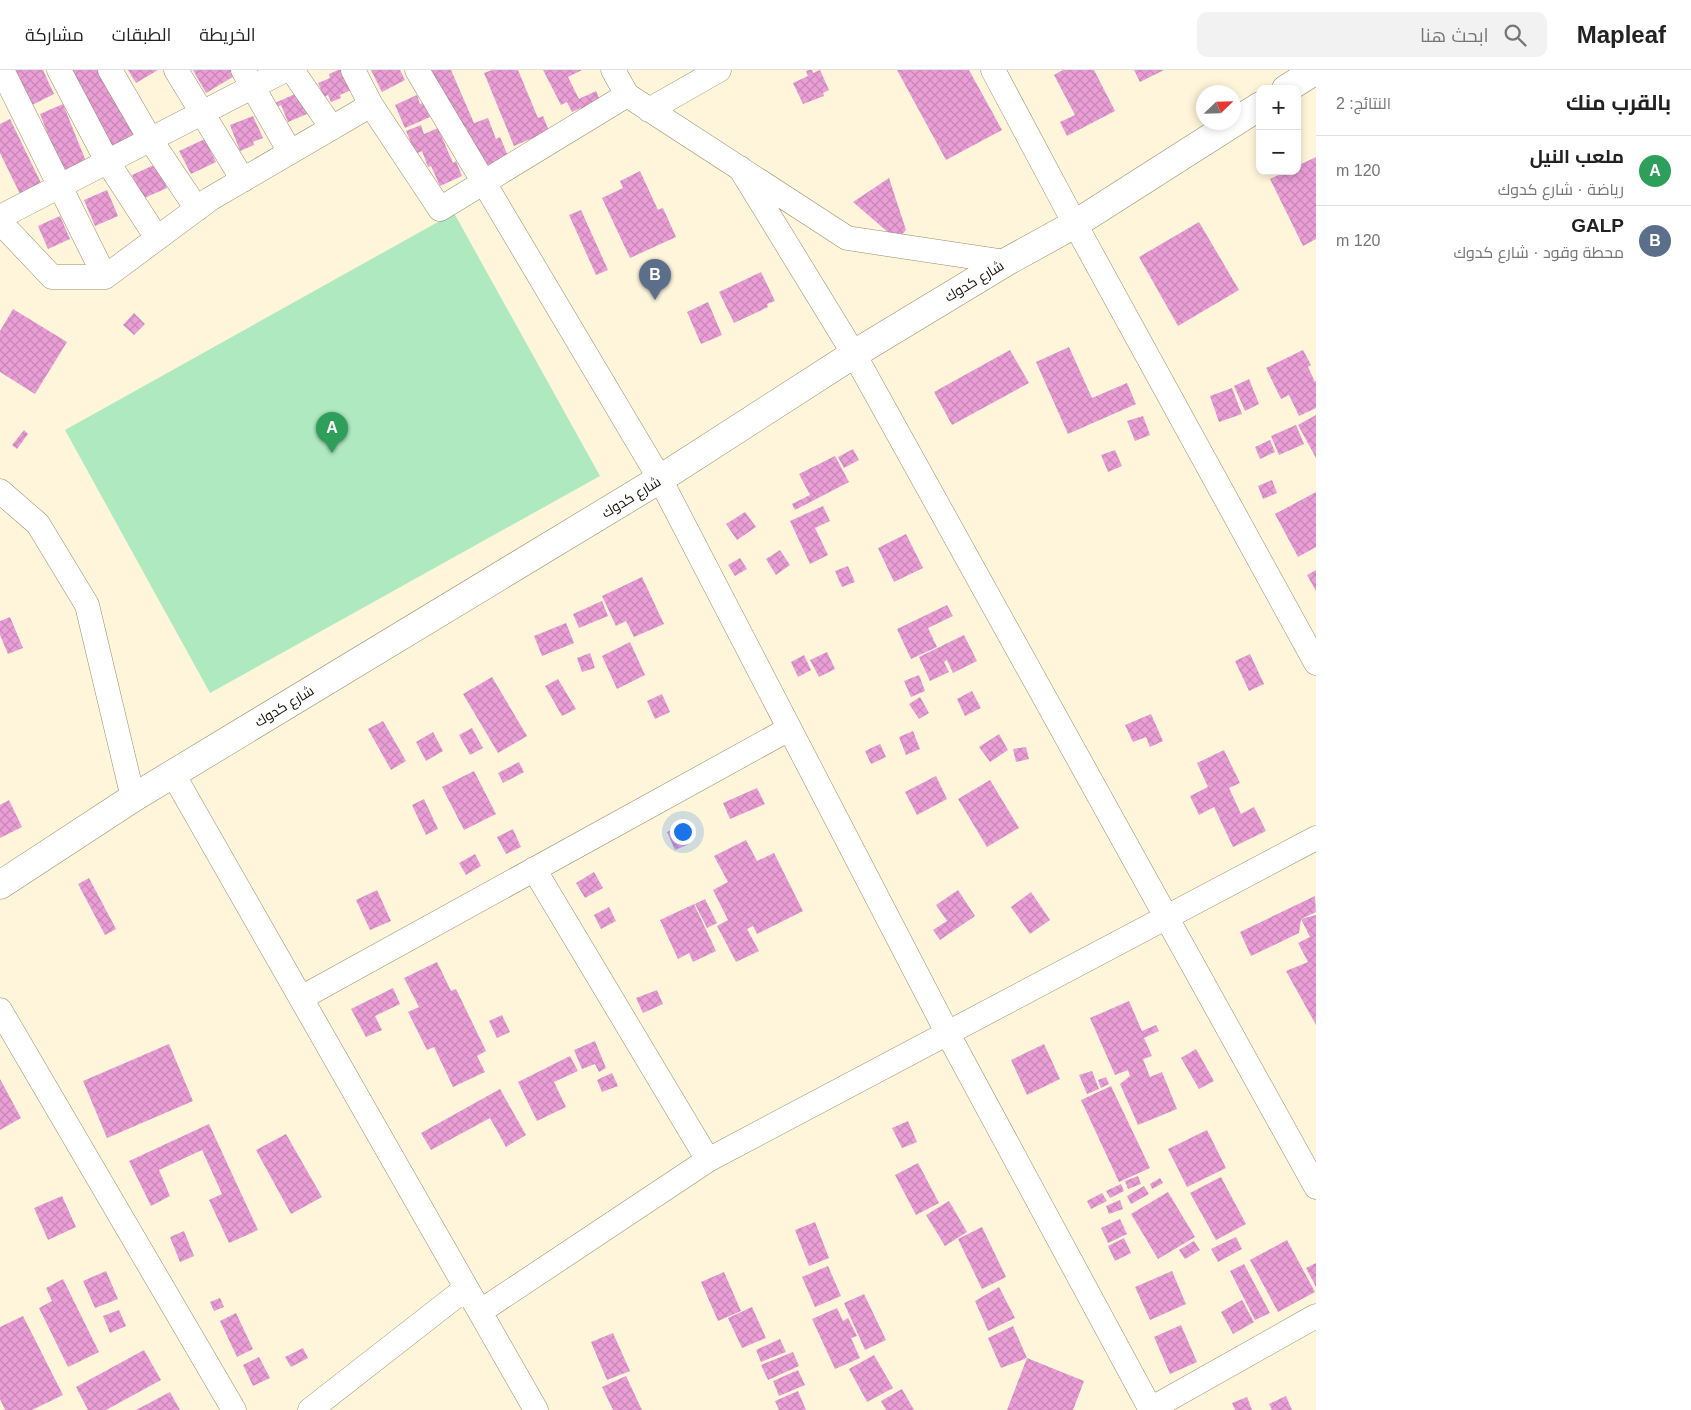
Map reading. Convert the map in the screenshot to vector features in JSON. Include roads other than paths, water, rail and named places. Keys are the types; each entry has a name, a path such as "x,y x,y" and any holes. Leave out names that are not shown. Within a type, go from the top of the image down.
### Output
{"street":[{"path":"2,70 105,277"},
{"path":"59,70 108,161 157,238"},
{"path":"110,70 150,139 197,209"},
{"path":"176,70 242,180"},
{"path":"0,217 202,113 248,78 285,70"},
{"path":"292,70 332,128"},
{"path":"353,70 371,105 440,209 627,95"},
{"path":"417,70 660,479 948,1034 1150,1410 1316,1316"},
{"path":"613,70 627,95 847,238 1006,262"},
{"path":"993,70 1075,224 1316,663"},
{"path":"1292,85 1316,70"},
{"path":"650,110 712,72"},
{"path":"248,78 290,152"},
{"path":"0,222 52,277 105,277 210,199 371,105"},
{"name":"شارع كدوك","path":"0,885 133,798 660,479 854,354 1006,262 1075,224 1256,109"},
{"path":"740,168 854,354 1316,1186"},
{"path":"0,491 38,524 87,605 133,798"},
{"path":"301,998 789,729"},
{"path":"173,774 465,1289 536,1410"},
{"path":"465,1289 481,1311 708,1160 1316,838"},
{"path":"534,870 708,1160"},
{"path":"0,1010 234,1410"},
{"path":"310,1410 465,1289"}],"place":[{"name":"GALP","path":"655,300"},
{"name":"ملعب النيل","path":"332,453"}]}
